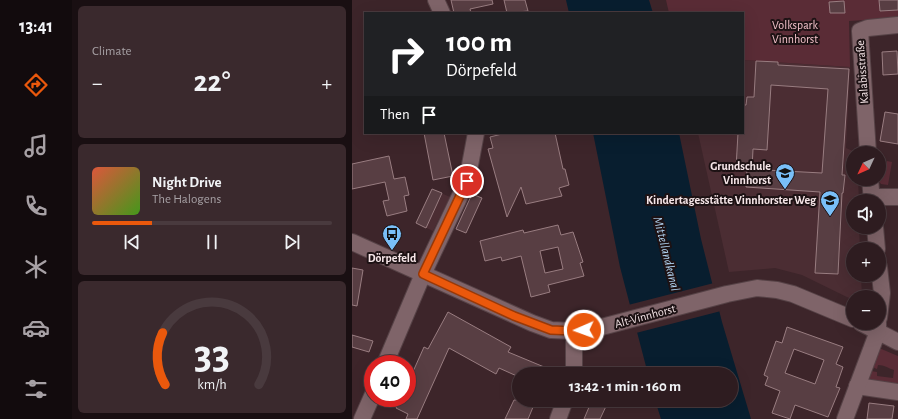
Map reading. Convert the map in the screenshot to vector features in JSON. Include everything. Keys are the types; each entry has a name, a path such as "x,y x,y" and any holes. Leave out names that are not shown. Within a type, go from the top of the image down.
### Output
{"street":[{"path":"436,0 442,12"},
{"name":"Kalabisstraße","path":"868,146 860,31 868,28 898,26"},
{"path":"389,355 423,274 467,181 476,134"},
{"path":"886,198 898,197"},
{"name":"Alt-Vinnhorst","path":"352,242 532,323 551,330 574,331 594,329 727,294 757,288 777,290 812,301 846,316"},
{"path":"845,419 876,330"},
{"path":"885,330 898,342"},
{"path":"574,331 574,367"},
{"path":"857,386 898,392"},
{"path":"362,419 367,407"},
{"path":"558,419 562,407"}],"shaded area":[{"name":"Grundschule Vinnhorst","path":"744,60 850,67 846,146 846,186 858,186 859,194 846,194 846,234 859,234 860,242 846,242 846,282 861,282 862,290 846,290 846,297 802,275 775,268 729,272 698,134 744,134"},
{"path":"432,189 450,197 433,231 416,223"}],"green space":[{"name":"Volkspark Vinnhorst","path":"666,0 898,0 898,18 849,21 850,67 744,60 744,12 669,12"},
{"path":"887,161 892,162 888,185 886,185"},
{"path":"879,348 898,356 898,386 867,381 871,371 877,372 877,376 893,378 894,370 880,365 878,365 877,369 872,367"}],"water":[{"path":"566,0 649,0 653,12 569,12"},
{"name":"Mittellandkanal","path":"593,134 679,134 701,239 722,322 735,367 646,367 620,267"},
{"path":"738,376 751,419 661,419 657,407 738,407"}],"pier":[{"path":"714,283 721,311 636,333 628,305"}],"building":[{"path":"451,0 492,0 493,4 470,9 471,12 454,12"},
{"path":"504,0 525,0 528,11 507,12"},
{"path":"879,0 898,0 898,10 880,11"},
{"path":"844,1 845,13 830,13 829,2"},
{"path":"897,51 898,74 883,75 882,52"},
{"path":"756,61 778,62 778,65 849,69 842,175 845,175 842,193 838,274 815,273 820,192 746,187 747,169 822,173 828,89 771,85 767,150 753,149 752,169 736,168 738,134 744,134 744,105 746,105 747,97 754,97"},
{"path":"885,112 898,114 898,144 880,141"},
{"path":"424,134 444,134 453,176 433,180"},
{"path":"502,134 555,134 563,169 565,169 569,185 559,188 562,196 526,204 521,187 507,217 488,149 493,148 490,137"},
{"path":"389,156 394,179 405,177 409,195 404,196 407,211 387,216 383,201 389,200 385,182 352,189 352,164"},
{"path":"432,189 442,193 426,228 416,223"},
{"path":"472,194 482,198 466,233 456,229"},
{"path":"558,225 561,235 573,232 583,262 580,263 584,276 548,285 550,292 531,297 521,256 502,261 501,257 485,261 480,241 523,230 524,233","holes":["558,247 563,269 545,273 540,251"]},
{"path":"352,268 363,270 357,306 352,305"},
{"path":"448,312 511,347 508,352 544,367 512,367 512,374 499,368 496,374 449,348 417,419 406,419 408,414 396,408 416,407 416,365 424,347 428,349"},
{"path":"787,327 843,347 836,364 843,367 836,387 840,388 828,417 795,405 790,419 772,413 780,391 765,385 768,377 764,375 776,341 782,343","holes":["794,349 824,360 815,384 785,373"]},
{"path":"352,335 373,341 369,352 352,347"},
{"path":"869,403 894,406 892,419 867,419"},
{"path":"512,404 512,407 533,407 528,419 505,419"},
{"path":"589,407 606,407 600,419 584,419"}],"place":[{"name":"Grundschule Vinnhorst","path":"785,190"},
{"name":"Kindertagesstätte Vinnhorster Weg","path":"830,217"},
{"name":"Dörpefeld","path":"392,251"}],"route":[{"path":"467,181 423,274 514,316 551,330 584,330"}]}
